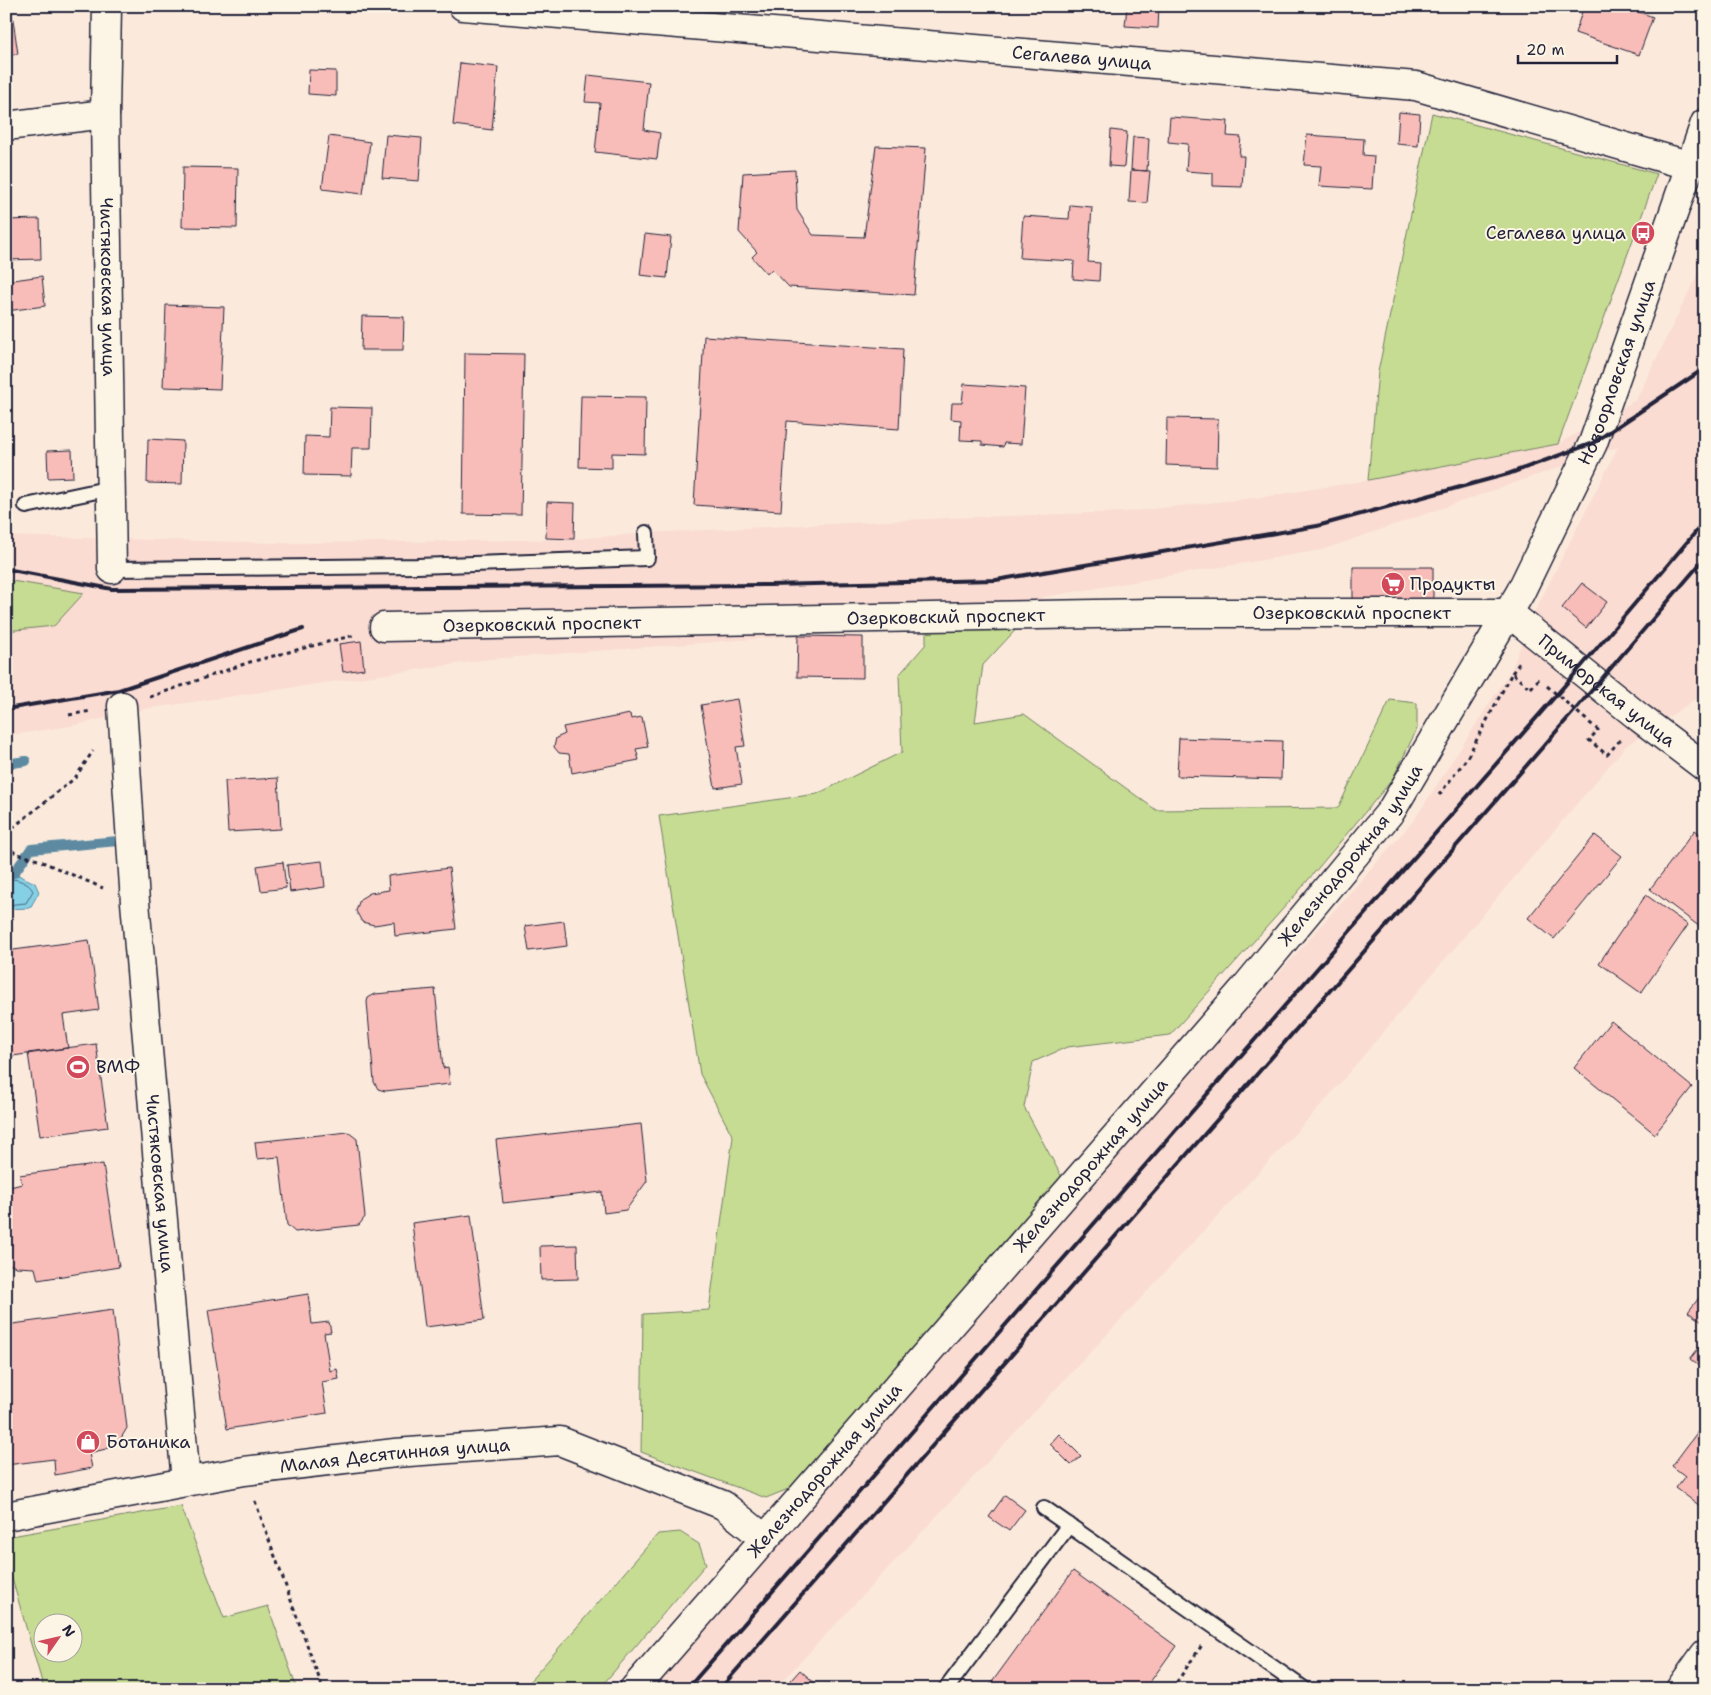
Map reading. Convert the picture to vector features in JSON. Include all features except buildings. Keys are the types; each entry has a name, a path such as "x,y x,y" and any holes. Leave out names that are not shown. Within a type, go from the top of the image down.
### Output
{"street":[{"name":"Чистяковская улица","path":"107,6 106,114 112,569"},
{"name":"Сегалева улица","path":"463,6 1416,86 1691,166"},
{"path":"6,126 106,114"},
{"name":"Новоорловская улица","path":"1509,613 1534,567 1593,443 1705,123"},
{"name":"Озерковский проспект","path":"384,627 1152,612 1509,613"},
{"name":"Приморская улица","path":"1509,613 1640,718 1705,767"},
{"name":"Железнодорожная улица","path":"634,1689 1244,989 1392,811 1509,613"},
{"name":"Чистяковская улица","path":"122,706 135,902 186,1482"},
{"name":"Малая Десятинная улица","path":"6,1516 244,1472 395,1453 560,1441 723,1505 764,1538"},
{"path":"723,1505 753,1510 775,1509 798,1499"},
{"path":"1680,1689 1705,1654"}],"lane":[{"path":"26,506 111,488"},
{"path":"112,569 417,566 647,558 646,533"},
{"path":"1044,1508 1304,1689"},
{"path":"946,1689 1070,1525"}],"path":[{"path":"69,715 122,706 250,662 384,627"},
{"path":"1434,801 1467,758 1512,673 1530,688 1539,679 1598,730 1589,740 1607,755 1640,718"},
{"path":"6,833 75,778 96,746"},
{"path":"6,845 15,853 38,860 135,902"},
{"path":"244,1472 323,1689"},
{"path":"1172,1689 1215,1626"}],"shaded area":[{"path":"1702,265 1705,267 1705,690 1700,696 1626,746 1319,1108 775,1689 648,1689 1414,820 1511,670 1534,613 1618,447 1322,550 1044,597 1018,619 491,659 145,709 71,726 6,736 6,536 280,543 574,539 646,533 946,518 1123,512 1263,497 1368,480 1558,444 1636,400"}],"green space":[{"path":"1432,113 1657,174 1558,444 1368,480 1378,372"},
{"path":"6,580 84,593 54,626 6,631"},
{"path":"1021,624 983,665 975,722 1024,714 1156,810 1338,808 1390,700 1417,703 1417,729 1392,780 1298,892 1170,1035 1067,1047 1033,1062 1024,1107 1064,1181 796,1486 766,1498 641,1452 643,1314 709,1310 733,1137 700,1074 659,816 817,794 902,752 899,675 926,644 926,627"},
{"path":"181,1506 224,1618 268,1606 297,1689 44,1689 36,1662 82,1662 82,1612 32,1612 32,1648 6,1558 6,1537"},
{"path":"680,1532 699,1544 706,1564 599,1689 523,1689 658,1534"}],"water":[{"path":"14,873 35,883 39,892 30,908 6,909 6,874"}],"waterway":[{"path":"6,764 26,761"},
{"path":"14,873 31,849 118,841"}],"railway":[{"path":"6,569 112,589 769,585 996,580 1317,526 1508,474 1593,443 1705,368"},
{"path":"687,1689 1580,668 1705,521"},
{"path":"720,1689 1575,710 1705,558"},
{"path":"6,709 119,690 303,629"}],"place":[{"name":"Сегалева улица","path":"1643,233"},
{"name":"Продукты","path":"1393,584"},
{"name":"ВМФ","path":"78,1067"},
{"name":"Ботаника","path":"88,1442"}]}
